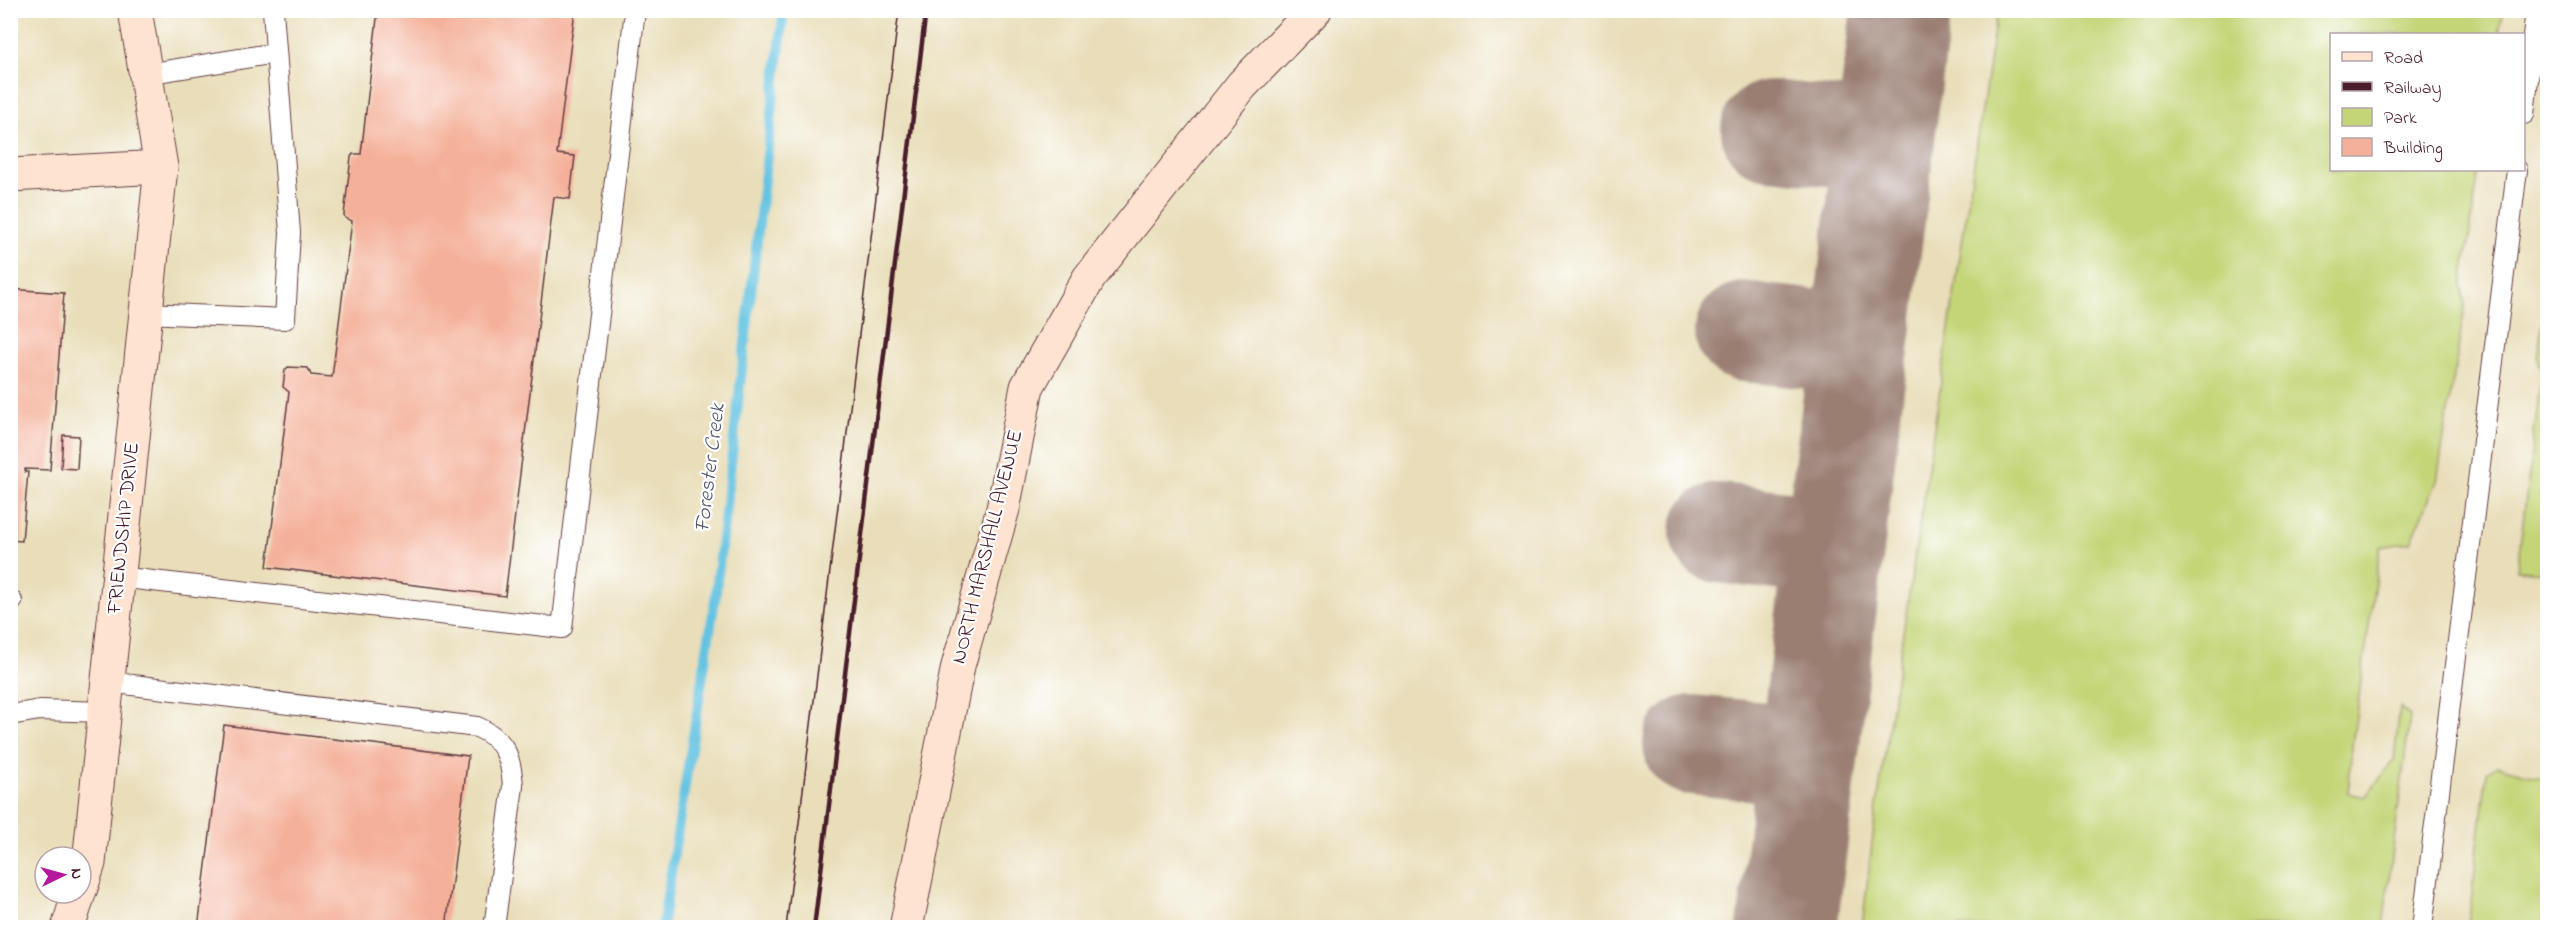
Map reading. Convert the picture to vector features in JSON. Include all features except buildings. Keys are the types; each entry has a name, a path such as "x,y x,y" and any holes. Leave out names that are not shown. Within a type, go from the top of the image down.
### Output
{"street":[{"name":"FRIENDSHIP DRIVE","path":"91,845 161,167 135,10"},
{"name":"NORTH MARSHALL AVENUE","path":"906,927 958,666 1003,509 1027,387 1089,278 1242,85 1315,10"},
{"path":"10,175 161,167"},
{"path":"68,927 75,905"}],"lane":[{"path":"146,313 285,319 290,233 273,10"},
{"path":"118,577 562,628 635,10"},
{"path":"2525,98 2536,10"},
{"path":"146,74 276,53"},
{"path":"2422,927 2517,171"},
{"path":"10,715 106,697 477,727 491,733 502,745 512,764 513,786 494,927"}],"green space":[{"path":"1997,11 2502,11 2499,33 2330,33 2330,171 2479,171 2462,285 2465,306 2437,481 2411,542 2380,547 2352,745 2348,793 2365,797 2394,760 2400,707 2410,717 2383,927 1862,927 1875,819"},
{"path":"2547,298 2547,572 2517,570 2542,369 2537,357"},
{"path":"2496,766 2547,779 2547,927 2468,927 2487,772"}],"waterway":[{"name":"Forester Creek","path":"662,928 715,600 784,10"}],"taxiway":[{"path":"1787,928 1901,10"},
{"path":"1771,130 1884,142"},
{"path":"1745,332 1858,344"},
{"path":"1720,533 1834,547"},
{"path":"1693,745 1808,756"}],"tram line":[{"path":"786,928 899,10"}],"railway":[{"path":"814,928 926,10"}]}
